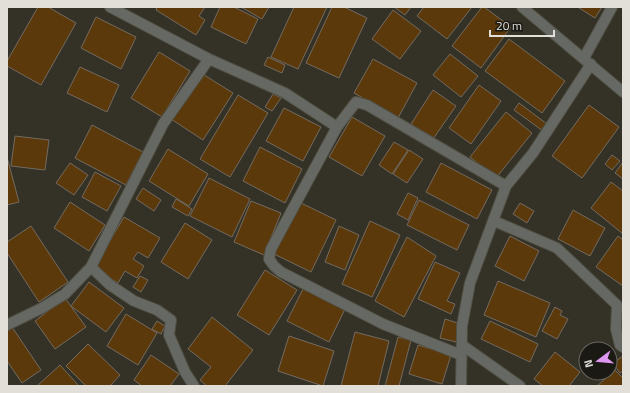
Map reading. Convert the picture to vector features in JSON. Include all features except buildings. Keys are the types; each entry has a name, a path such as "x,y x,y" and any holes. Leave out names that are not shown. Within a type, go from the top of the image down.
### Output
{"street":[{"path":"110,7 209,59 285,94 337,126"},
{"path":"522,7 623,92"},
{"path":"461,386 462,326 470,283 506,186 533,153 588,61 612,7"},
{"path":"7,325 42,308 65,294 91,267 163,124 209,59"},
{"path":"461,355 376,320 281,272 269,259 271,250 337,126 356,102 367,105 506,186"},
{"path":"494,221 557,248 620,303 616,329 620,345 623,348"},
{"path":"91,267 110,285 134,301 157,310 171,320 169,335 185,372 194,386"},
{"path":"462,345 520,386"}]}
